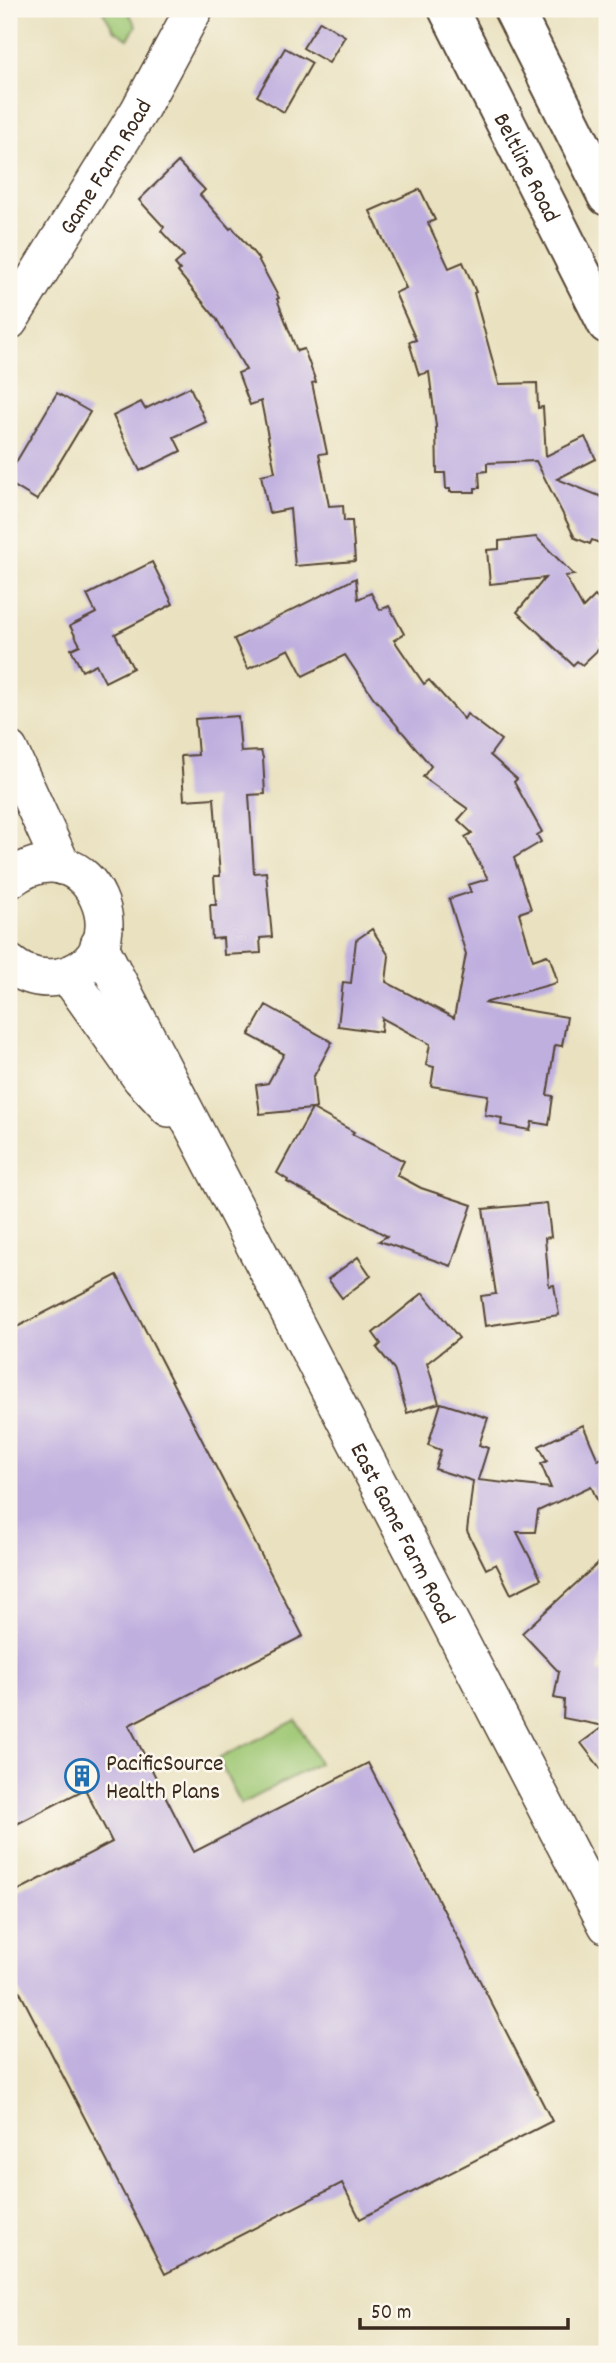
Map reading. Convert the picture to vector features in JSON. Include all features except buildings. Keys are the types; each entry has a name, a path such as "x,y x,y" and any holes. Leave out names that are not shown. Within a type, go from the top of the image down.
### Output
{"main road":[{"name":"Beltline Road","path":"448,9 607,324"},
{"path":"513,9 607,196"}],"street":[{"name":"Game Farm Road","path":"9,321 139,111 194,9"},
{"path":"9,750 62,866"},
{"path":"9,880 21,870 41,864 62,866 77,872 90,883 99,897 104,913 104,929 99,945 81,968 68,975 34,977 18,970 9,962"},
{"name":"East Game Farm Road","path":"99,945 607,1926"},
{"name":"East Game Farm Road","path":"68,975 141,1079 199,1139"}],"green space":[{"path":"104,9 127,9 136,26 128,39 114,30 103,12"},
{"path":"296,1720 319,1763 241,1804 218,1759"}],"place":[{"name":"PacificSource Health Plans","path":"82,1776"}]}
